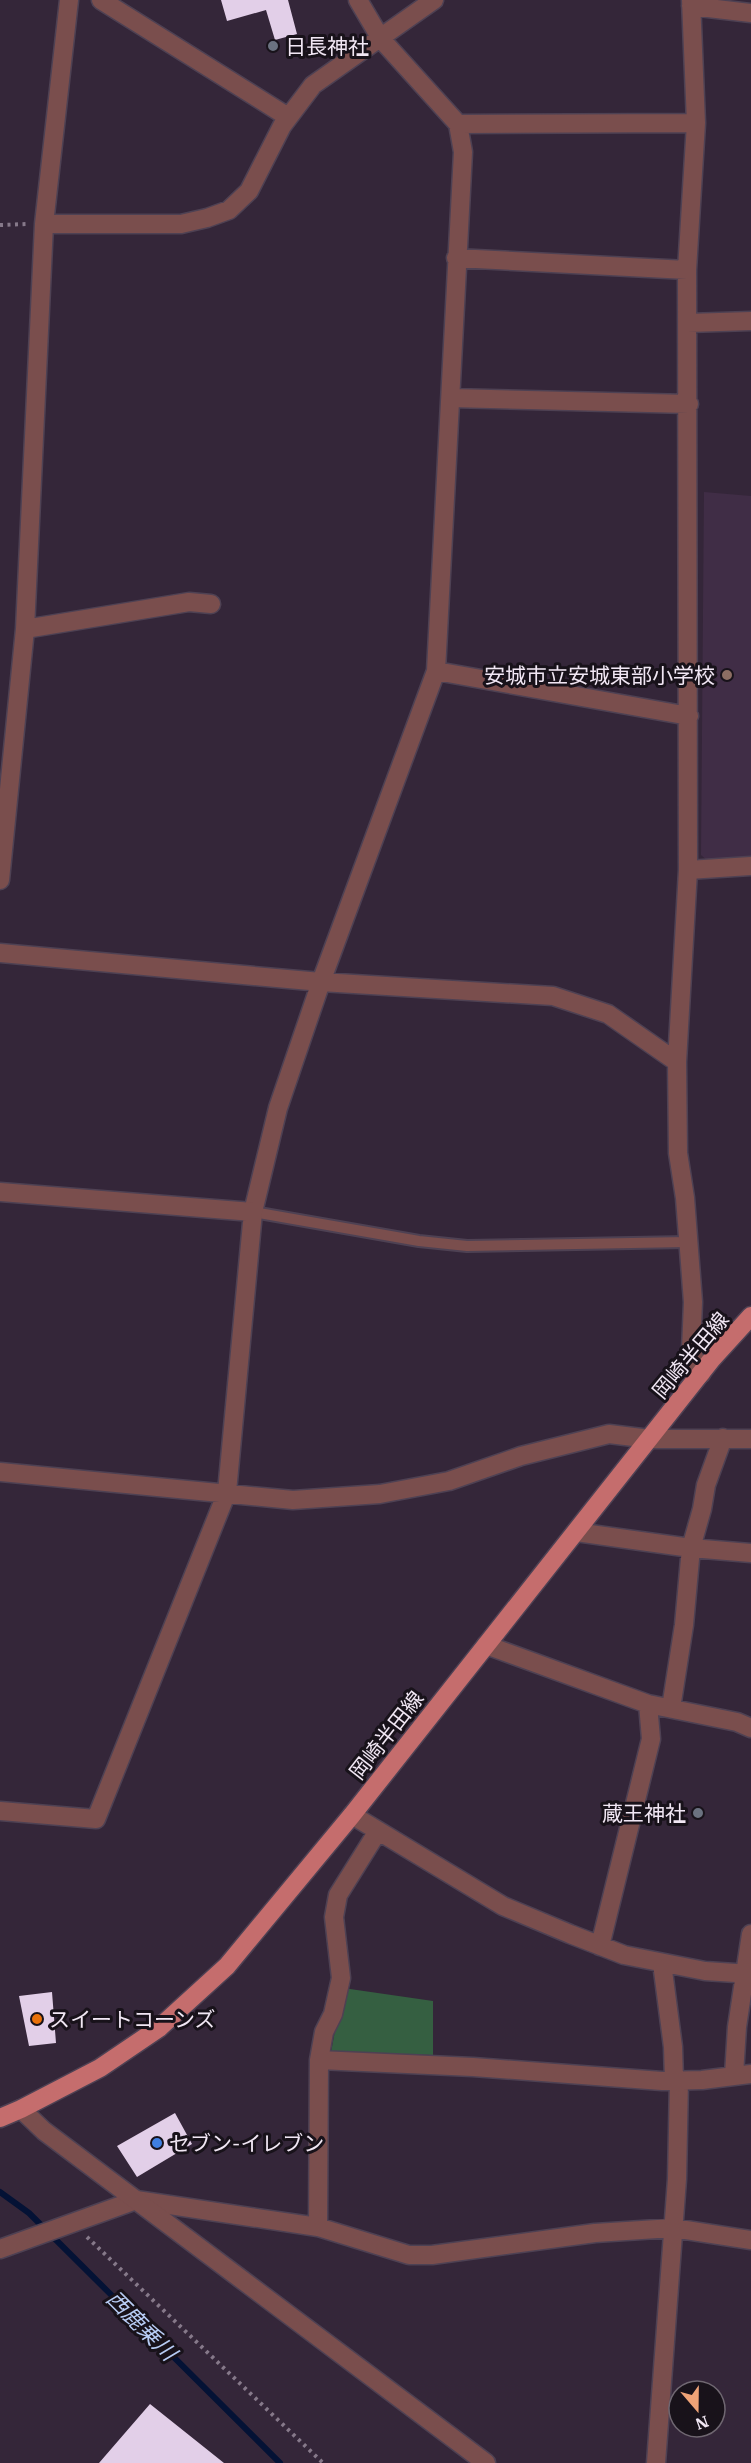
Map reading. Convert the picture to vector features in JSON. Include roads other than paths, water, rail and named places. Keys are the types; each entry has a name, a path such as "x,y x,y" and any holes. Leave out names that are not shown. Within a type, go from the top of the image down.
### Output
{"main road":[{"name":"岡崎半田線","path":"0,2118 100,2068 159,2028 227,1966 352,1815 701,1374 751,1316"}],"street":[{"path":"0,880 25,629 44,224 69,0"},
{"path":"101,0 288,117"},
{"path":"0,1811 96,1819 227,1492 253,1212 278,1108 321,982 436,671 463,152 458,124 381,39 358,0"},
{"path":"44,224 181,224 229,210 249,191 288,117 314,85 434,0"},
{"path":"701,1374 691,1350 693,1302 685,1198 678,1153 677,1062 688,870 687,270 696,123 691,3 751,13"},
{"path":"458,124 696,123"},
{"path":"456,258 687,270"},
{"path":"688,324 751,321"},
{"path":"451,398 689,404"},
{"path":"25,629 189,602 211,604"},
{"path":"436,671 689,716"},
{"path":"688,870 751,866"},
{"path":"0,953 321,982 553,996 608,1014 677,1062"},
{"path":"0,1192 253,1212"},
{"path":"0,1472 293,1500 380,1494 449,1481 522,1456 609,1434 650,1439 751,1439"},
{"path":"671,1708 684,1625 691,1548 706,1485 723,1438"},
{"path":"576,1532 691,1548 751,1553"},
{"path":"486,1645 648,1704 737,1722 751,1728"},
{"path":"600,1946 651,1739 648,1704"},
{"path":"352,1815 503,1906 600,1946 624,1955 705,1971 747,1973"},
{"path":"318,2227 319,2060 324,2032 333,2014 340,1977 334,1917 338,1895 378,1831"},
{"path":"319,2060 677,2080 702,2080 743,2075 751,1934"},
{"path":"656,2463 677,2179 677,2080 662,1963"},
{"path":"21,2109 44,2131 486,2463"},
{"path":"0,2249 136,2200 318,2227 409,2255 432,2255 595,2233 674,2228 751,2240"}],"lane":[{"path":"253,1212 419,1241 467,1246 687,1242"}],"waterway":[{"name":"西鹿乗川","path":"0,2192 29,2213 280,2463"}],"place":[{"name":"日長神社","path":"273,46"},
{"name":"安城市立安城東部小学校","path":"727,675"},
{"name":"蔵王神社","path":"698,1813"},
{"name":"スイートコーンズ","path":"37,2019"},
{"name":"セブン-イレブン","path":"157,2143"}]}
